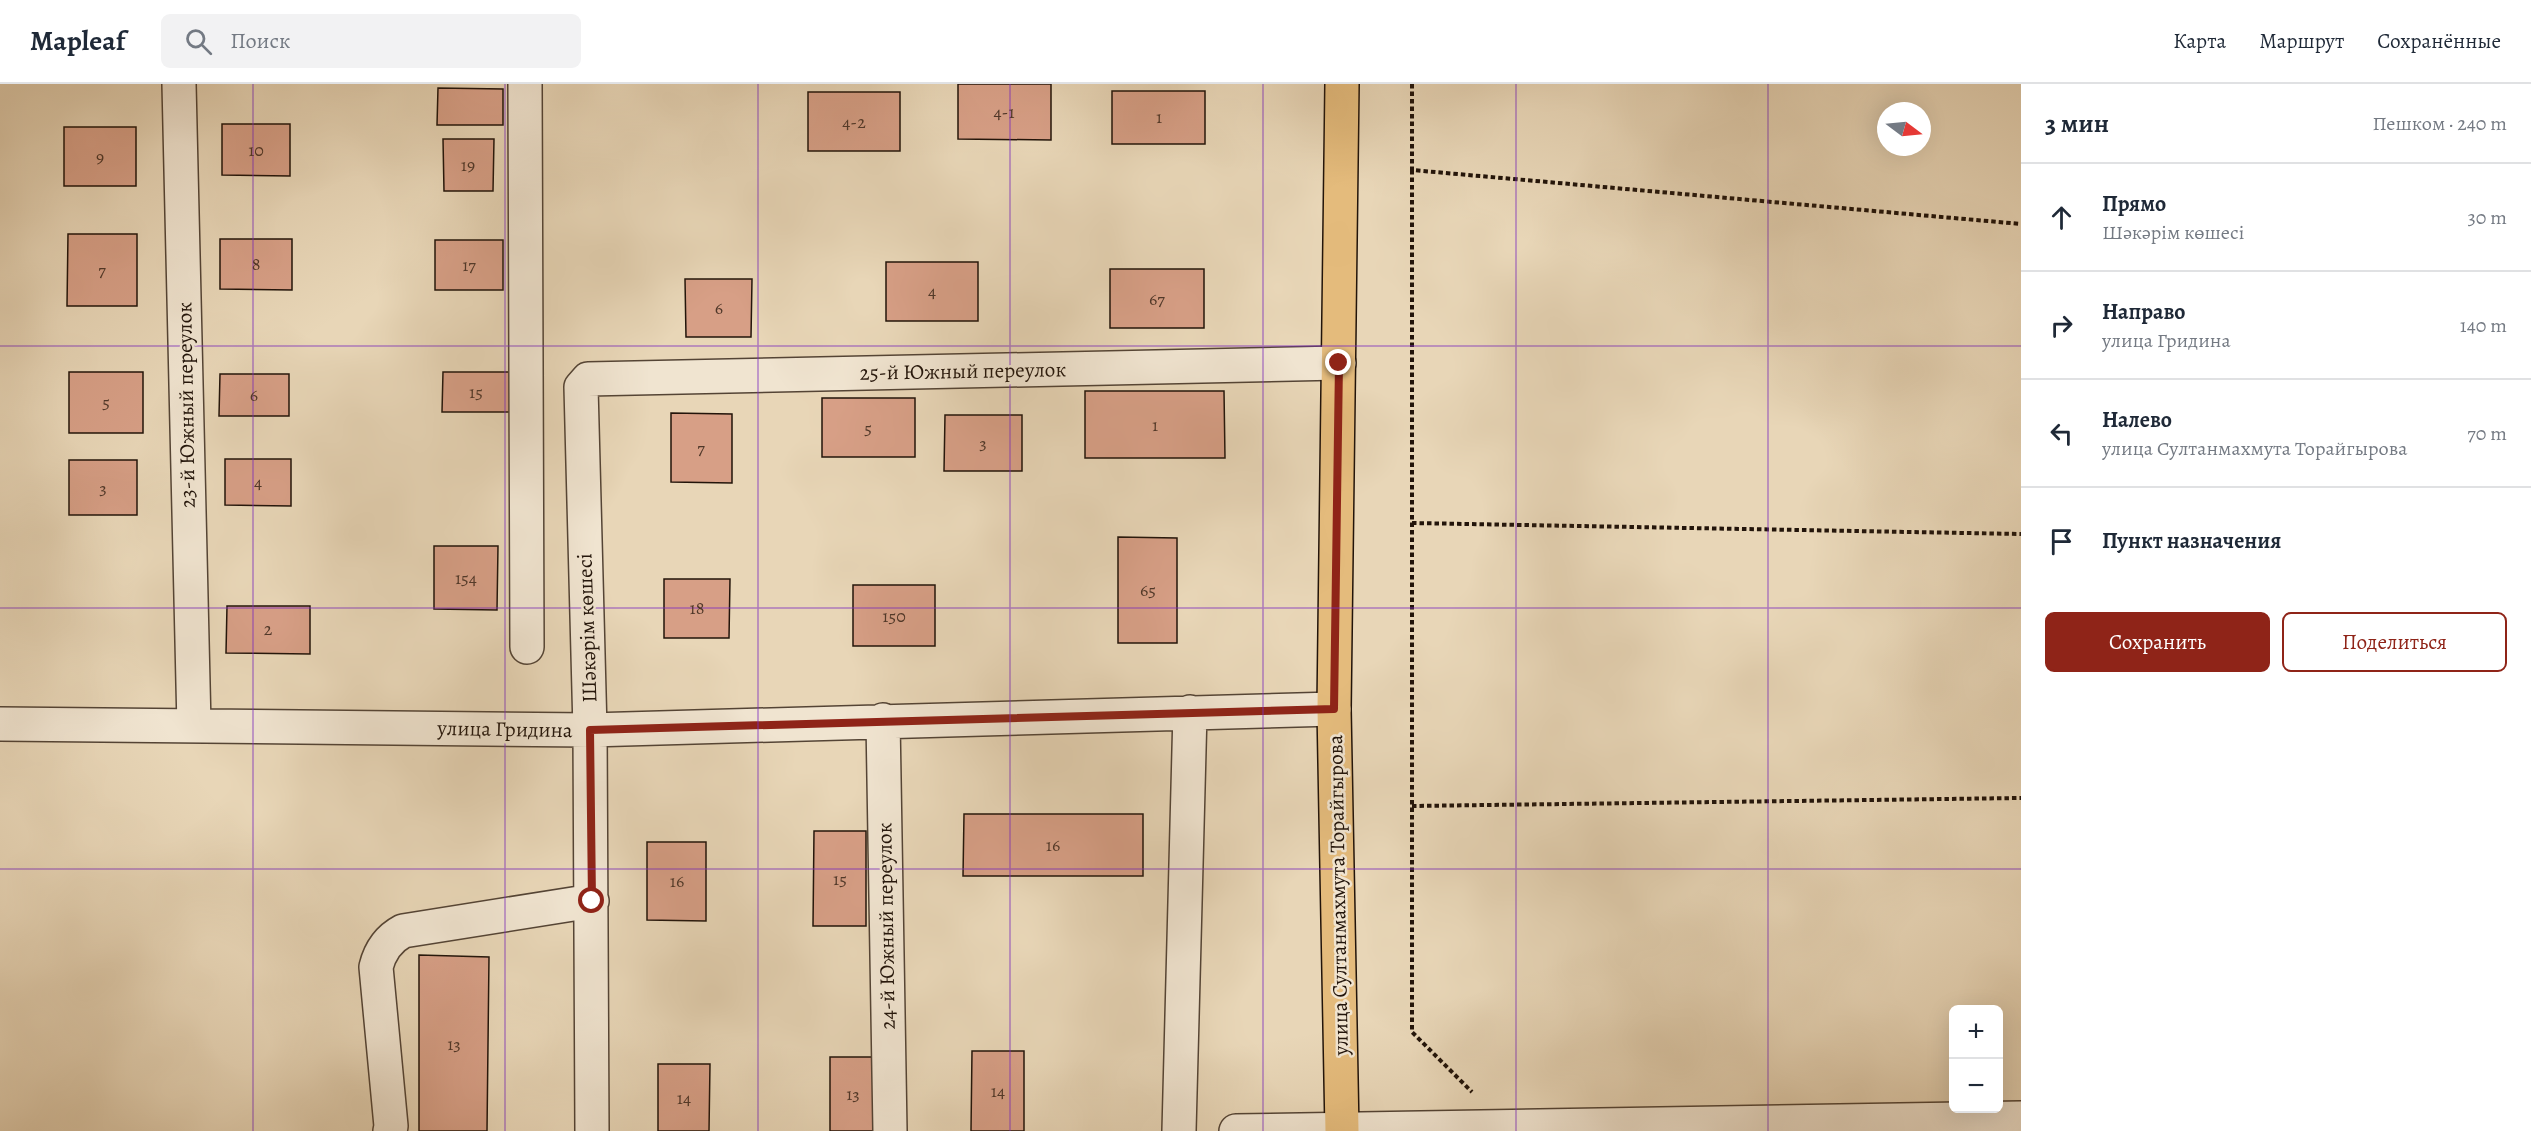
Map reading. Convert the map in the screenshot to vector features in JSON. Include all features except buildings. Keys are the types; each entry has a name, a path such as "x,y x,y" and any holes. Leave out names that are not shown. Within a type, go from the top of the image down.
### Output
{"main road":[{"name":"улица Султанмахмута Торайгырова","path":"1342,84 1334,709 1342,1130"}],"street":[{"name":"23-й Южный переулок","path":"179,84 194,726"},
{"path":"525,84 527,647"},
{"name":"25-й Южный переулок","path":"588,379 1339,363"},
{"name":"Шәкәрім көшесі","path":"588,379 581,387 590,730 592,1131"},
{"name":"улица Гридина","path":"0,724 590,730 1334,709"},
{"path":"1179,1131 1190,712"},
{"name":"24-й Южный переулок","path":"883,720 890,1131"},
{"path":"390,1131 376,967 379,956 393,937 403,931 592,901"},
{"path":"1236,1131 1507,1127 1730,1127 2021,1118"}],"path":[{"path":"1412,84 1412,1032 1507,1127"},
{"path":"1413,170 2021,224"},
{"path":"1412,523 2021,534"},
{"path":"1412,806 2021,798"}],"route":[{"path":"592,901 590,730 1334,709 1339,363"}]}
